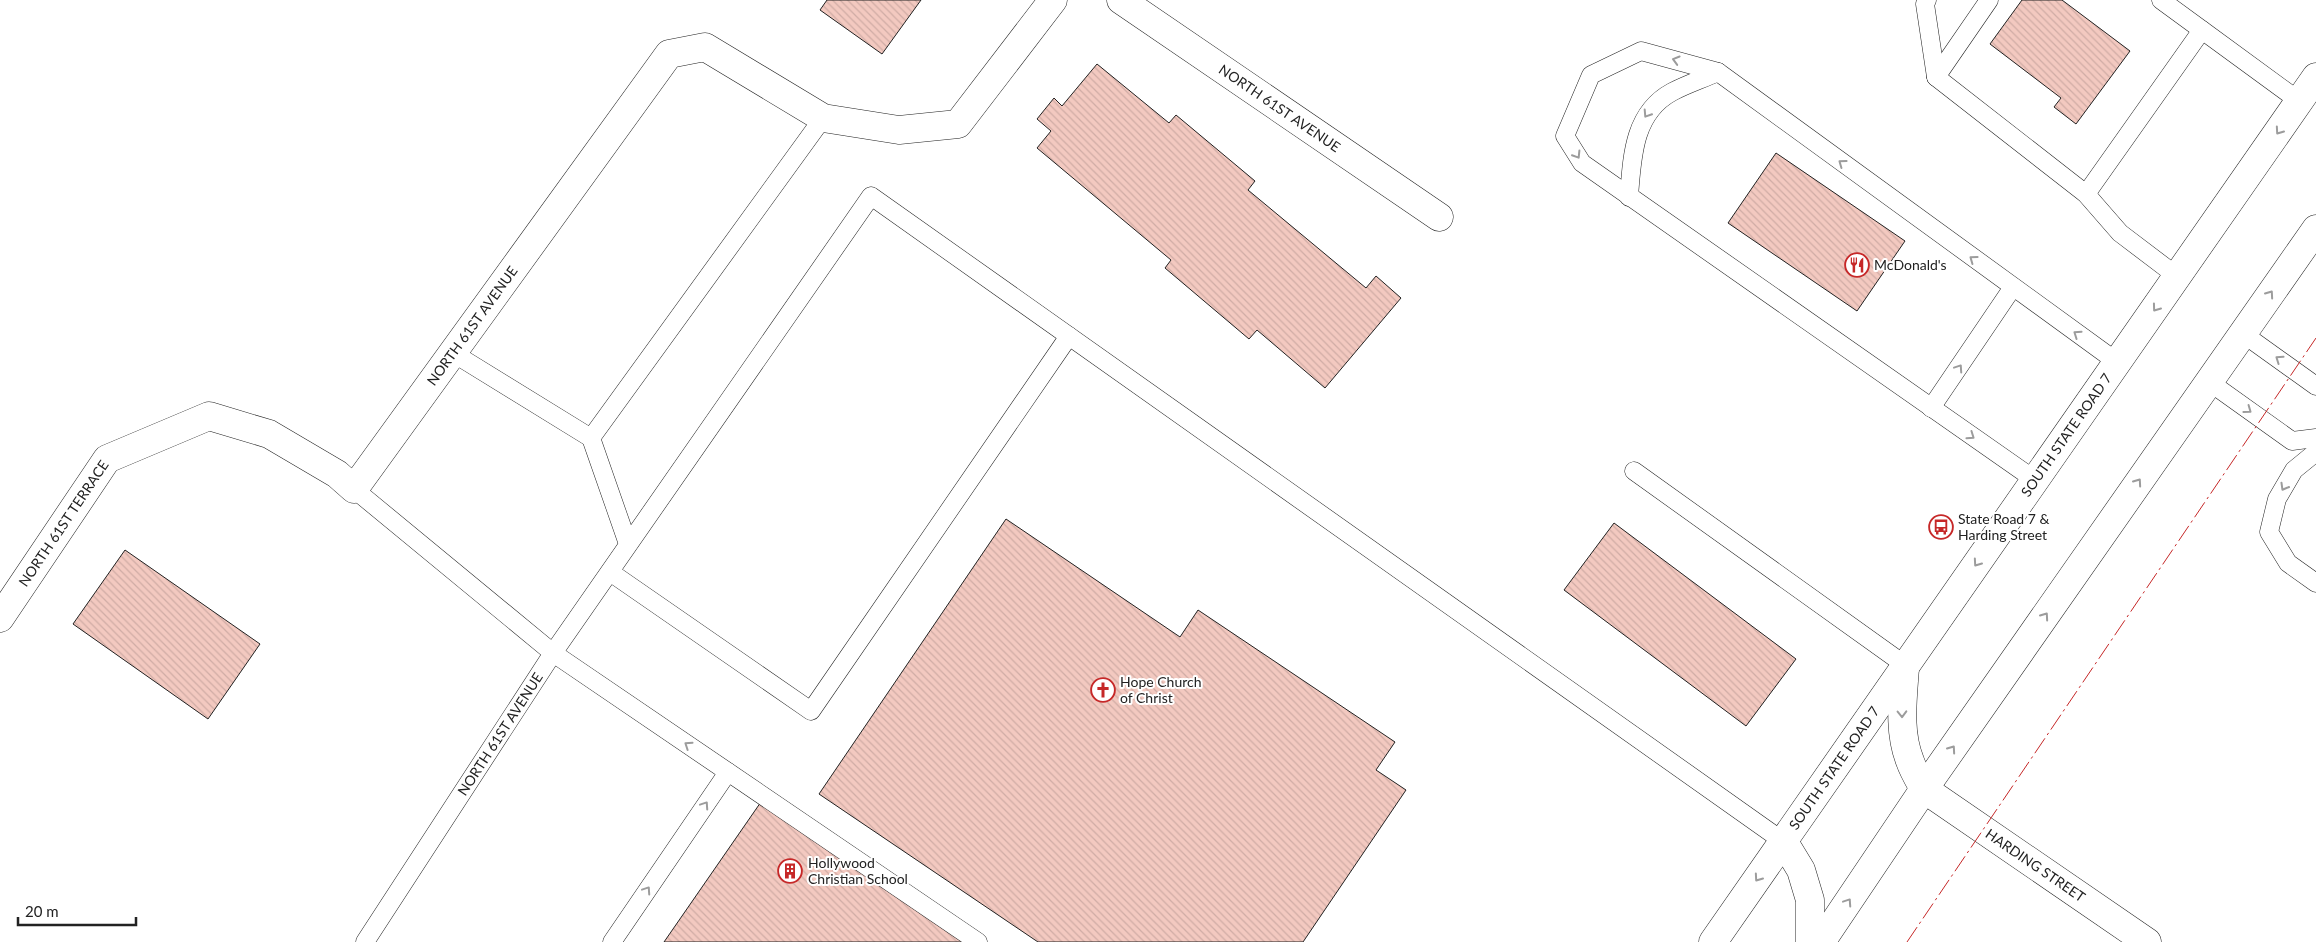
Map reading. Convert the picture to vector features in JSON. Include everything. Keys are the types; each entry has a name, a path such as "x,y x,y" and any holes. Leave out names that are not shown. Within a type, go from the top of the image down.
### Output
{"main road":[{"name":"NORTH 61ST AVENUE","path":"354,489 669,54 705,47 823,118 899,130 958,124 1053,0"},
{"name":"NORTH 61ST AVENUE","path":"1121,0 1439,217"},
{"name":"SOUTH STATE ROAD 7","path":"1713,942 2316,77"},
{"path":"1821,942 1924,789 2316,229"},
{"name":"NORTH 61ST TERRACE","path":"0,618 107,459 209,416 269,434 338,474 354,489"},
{"path":"1905,665 1902,710 1903,736 1909,760 1924,789"},
{"name":"HARDING STREET","path":"1924,789 2146,942"},
{"path":"1784,842 1801,870 1810,900 1810,942"}],"lane":[{"path":"1927,0 1925,4 1936,77 2086,194 2120,233 2178,277"},
{"path":"1936,77 1989,0"},
{"path":"2162,0 2299,101"},
{"path":"2086,194 2202,30"},
{"path":"2035,480 1582,163 1565,136 1591,75 1641,50 1718,72 2117,362"},
{"path":"1629,197 1632,152 1643,120 1652,106 1671,92 1718,72"},
{"path":"591,438 823,118"},
{"name":"NORTH 61ST AVENUE","path":"365,942 553,653 871,196 1069,336"},
{"path":"1932,408 2013,288"},
{"path":"2242,333 2316,386"},
{"path":"610,572 811,711 1069,336 1784,842"},
{"path":"453,353 591,438 628,544"},
{"path":"2208,381 2292,441 2316,438"},
{"path":"2316,452 2294,470 2277,499 2269,532 2288,563 2316,583"},
{"path":"1634,471 1905,665"},
{"path":"354,489 553,653 978,942"},
{"path":"612,942 728,772"}],"building":[{"path":"827,0 921,0 882,54 820,10"},
{"path":"2022,0 2062,0 2130,51 2076,124 2054,107 2061,98 1990,44"},
{"path":"1097,64 1169,123 1176,115 1255,181 1248,190 1366,288 1376,276 1401,298 1325,388 1257,330 1249,339 1165,268 1171,260 1037,148 1051,131 1037,119 1054,98 1062,106"},
{"path":"1776,153 1905,241 1857,311 1728,223"},
{"name":"Hope Church of Christ","path":"1006,519 1180,637 1198,610 1395,742 1376,770 1406,790 1303,942 1038,942 819,794"},
{"path":"1614,523 1796,659 1746,726 1564,590"},
{"path":"125,550 260,644 208,719 73,624"},
{"name":"Hollywood Christian School","path":"763,799 969,942 664,942"}],"power":[{"path":"1907,942 2316,338"}],"place":[{"name":"McDonald's","path":"1857,265"},
{"name":"State Road 7 & Harding Street","path":"1941,527"},
{"name":"Hope Church of Christ","path":"1103,690"},
{"name":"Hollywood Christian School","path":"790,871"}]}
